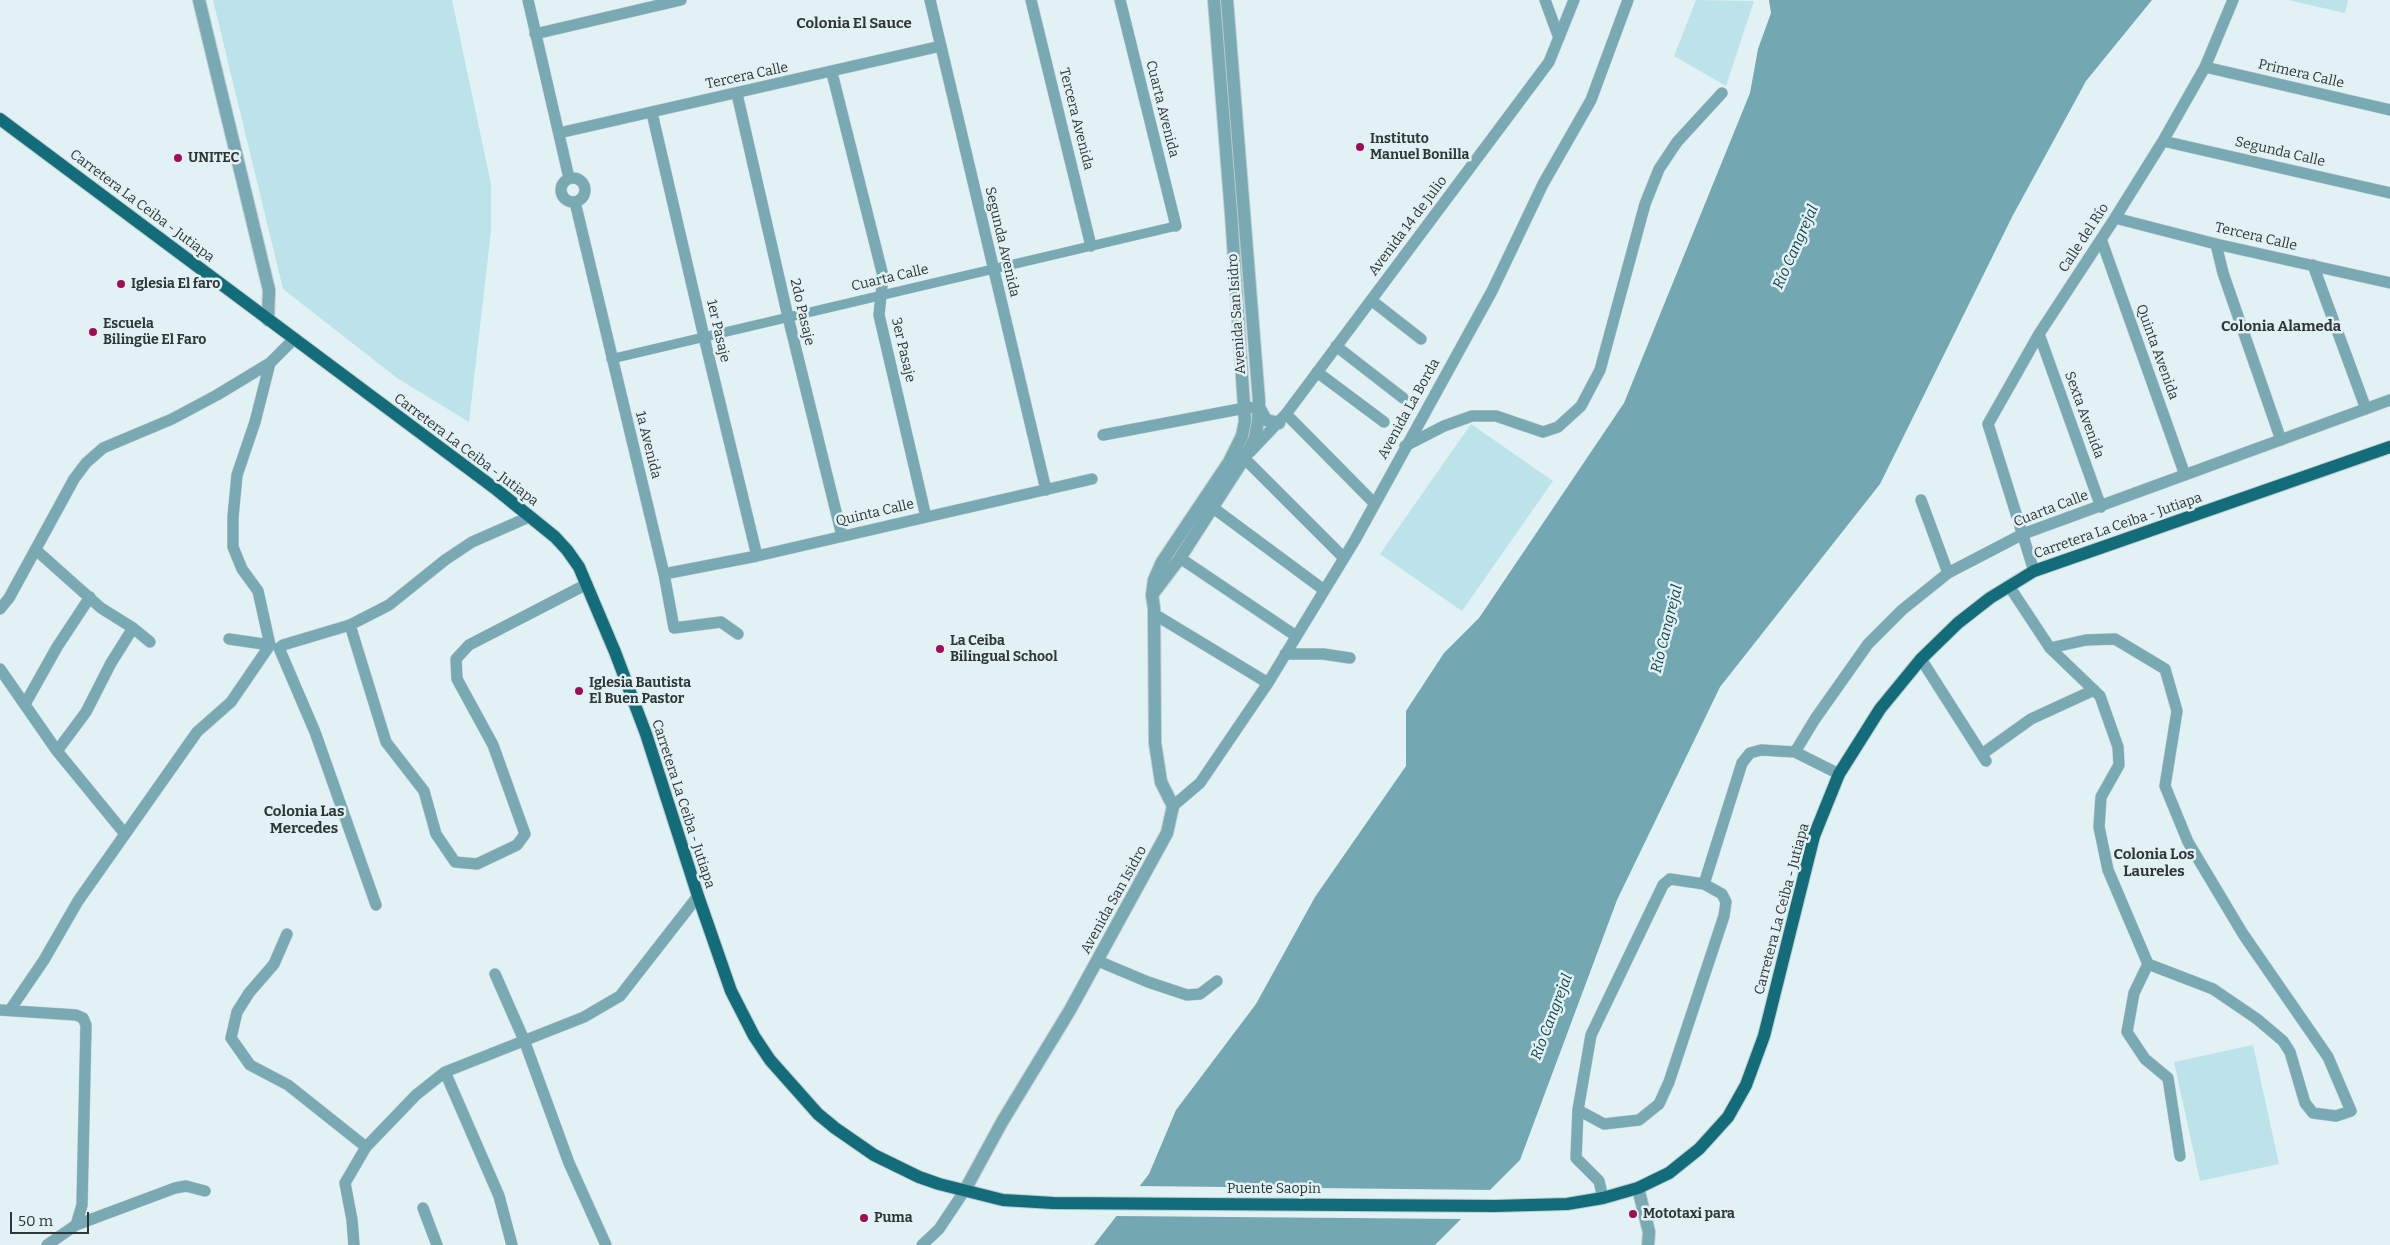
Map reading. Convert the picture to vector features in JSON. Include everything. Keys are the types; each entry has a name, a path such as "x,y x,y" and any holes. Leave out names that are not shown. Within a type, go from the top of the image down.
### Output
{"main road":[{"name":"Carretera La Ceiba - Jutiapa","path":"0,119 529,517 567,550 579,567 616,652 646,734 731,992 770,1060 799,1094 835,1128 874,1155 919,1177 965,1190 1003,1200 1053,1203"},
{"name":"Carretera La Ceiba - Jutiapa","path":"1495,1206 1567,1204 1603,1198 1638,1188 1670,1174 1699,1149 1728,1117 1746,1085 1764,1036 1814,836 1840,774 1880,709 1921,659 1958,623 1990,598 2034,571 2390,447"},
{"name":"Puente Saopin","path":"1053,1203 1495,1206"}],"street":[{"path":"198,0 269,290 268,320"},
{"name":"1a Avenida","path":"528,0 570,178"},
{"path":"535,34 681,0"},
{"name":"Segunda Avenida","path":"930,0 992,269 1046,490"},
{"name":"Tercera Avenida","path":"1031,0 1091,246"},
{"name":"Cuarta Avenida","path":"1120,0 1176,226"},
{"name":"Avenida San Isidro","path":"965,1190 1002,1122 1098,961 1168,833 1173,806 1160,782 1157,758 1152,595 1154,580 1162,562 1212,507 1240,454 1245,408 1214,0"},
{"name":"Avenida San Isidro","path":"1152,595 1180,558 1190,532 1240,454 1255,438 1258,407 1227,0"},
{"path":"1545,0 1559,38"},
{"name":"Avenida 14 de Julio","path":"1240,454 1282,418 1549,62 1574,0"},
{"name":"Avenida La Borda","path":"1173,806 1200,783 1268,683 1344,558 1492,290 1543,184 1591,100 1628,0"},
{"name":"Calle del Río","path":"2024,534 1988,424 2039,334 2163,141 2205,68 2233,0"},
{"name":"Tercera Calle","path":"559,133 832,73 941,46"},
{"name":"Primera Calle","path":"2205,68 2390,110"},
{"name":"3er Pasaje","path":"832,73 883,276 880,315 926,517"},
{"path":"1405,446 1444,426 1472,416 1496,416 1543,432 1558,427 1581,406 1600,370 1645,204 1659,169 1677,142 1722,93"},
{"name":"2do Pasaje","path":"737,94 788,317 842,536"},
{"name":"1er Pasaje","path":"652,113 757,556"},
{"name":"Segunda Calle","path":"2163,141 2390,193"},
{"name":"1a Avenida","path":"570,178 577,178 585,187 584,195 575,202 567,201 562,195 561,186 570,178"},
{"name":"1a Avenida","path":"575,202 664,574 674,628 721,622 738,634"},
{"name":"Tercera Calle","path":"2115,218 2216,244 2390,283"},
{"name":"Cuarta Calle","path":"611,358 1176,226"},
{"name":"Quinta Avenida","path":"2101,239 2185,475"},
{"path":"2216,244 2223,273 2281,440"},
{"path":"2313,265 2366,408"},
{"path":"1371,300 1421,339"},
{"name":"Sexta Avenida","path":"2039,334 2101,507"},
{"path":"0,609 9,598 74,479 86,463 104,448 172,419 270,363 294,339"},
{"path":"1336,346 1403,398"},
{"path":"5,1010 44,960 78,900 197,732 231,702 270,645 258,591 242,569 233,547 232,517 237,475 255,422 270,363"},
{"path":"1317,372 1384,422"},
{"name":"Cuarta Calle","path":"1795,752 1815,719 1868,644 1902,610 1948,573 2024,534 2390,400"},
{"path":"1103,435 1258,407 1266,420 1282,418 1374,504"},
{"path":"1240,454 1344,558"},
{"name":"Quinta Calle","path":"664,574 757,556 1092,479"},
{"path":"1921,500 1948,573"},
{"path":"1212,507 1324,590"},
{"path":"376,905 315,732 279,651 283,645 350,625 389,605 445,560 472,542 529,517"},
{"path":"2024,534 2034,571"},
{"path":"36,550 102,608 133,628 150,642"},
{"path":"1180,558 1296,636"},
{"path":"350,625 386,742 424,791 436,834 456,862 477,864 517,845 525,834 493,745 457,679 456,659 469,646 586,584"},
{"path":"2009,586 2050,648 2100,696 2118,747 2119,765 2101,796 2099,827 2108,870 2148,964 2213,989 2258,1019 2283,1041 2290,1052 2305,1102 2313,1113 2336,1116 2351,1111 2328,1057 2243,934 2188,842 2165,786 2177,711 2165,669 2115,639 2086,640 2050,648"},
{"path":"25,704 57,647 90,597"},
{"path":"1154,614 1268,683"},
{"path":"57,750 86,712 111,664 133,628"},
{"path":"229,639 270,645"},
{"path":"1285,654 1323,654 1350,658"},
{"path":"1921,659 1984,758 2031,719 2094,690"},
{"path":"0,669 57,750 125,834"},
{"path":"1704,884 1742,763 1750,753 1761,750 1795,752 1840,774"},
{"path":"1578,1110 1604,1124 1639,1120 1659,1104 1669,1082 1724,916 1726,902 1722,894 1704,884 1670,878 1663,885 1591,1035 1578,1110 1576,1158 1598,1181 1603,1198"},
{"path":"354,1245 352,1220 345,1184 366,1146 416,1095 445,1072 584,1017 620,996 698,896"},
{"path":"287,934 274,964 237,1012 231,1038 250,1065 288,1085 366,1146"},
{"path":"1098,961 1148,982 1187,995 1200,994 1217,981"},
{"path":"2148,964 2134,993 2127,1032 2144,1059 2168,1078 2180,1156"},
{"path":"495,974 524,1040 569,1163 606,1245"},
{"path":"5,1010 76,1015 83,1018 86,1025 82,1205 76,1224"},
{"path":"445,1072 499,1196 512,1245"},
{"path":"47,1245 76,1224 176,1188 186,1186 205,1191"},
{"path":"1638,1188 1649,1232 1648,1245"},
{"path":"922,1245 939,1229 965,1190"},
{"path":"423,1208 437,1245"}],"shaded area":[{"path":"213,0 452,0 491,184 491,231 469,422 397,378 283,289"},
{"path":"1696,0 1754,1 1726,86 1674,56"},
{"path":"2288,0 2348,0 2345,13"},
{"path":"1471,424 1553,481 1462,611 1380,554"},
{"path":"2253,1045 2279,1164 2200,1181 2174,1062"}],"water":[{"name":"Río Cangrejal","path":"1769,0 2152,0 2086,81 2012,217 1880,484 1720,687 1617,900 1520,1160 1435,1245 1094,1245 1149,1174 1176,1110 1256,1004 1315,897 1406,766 1406,711 1444,653 1479,618 1624,403 1750,93 1758,49 1771,13"}],"pier":[{"path":"1137,1186 1493,1190 1464,1219 1113,1216"}],"place":[{"name":"Instituto Manuel Bonilla","path":"1360,147"},
{"name":"UNITEC","path":"178,158"},
{"name":"Iglesia El faro","path":"121,284"},
{"name":"Escuela Bilingüe El Faro","path":"93,332"},
{"name":"La Ceiba Bilingual School","path":"940,649"},
{"name":"Iglesia Bautista El Buen Pastor","path":"579,691"},
{"name":"Mototaxi para","path":"1633,1214"},
{"name":"Puma","path":"864,1218"}],"district":[{"name":"Colonia El Sauce","path":"854,24"},
{"name":"Colonia Alameda","path":"2281,327"},
{"name":"Colonia Las Mercedes","path":"304,820"},
{"name":"Colonia Los Laureles","path":"2154,864"}]}
